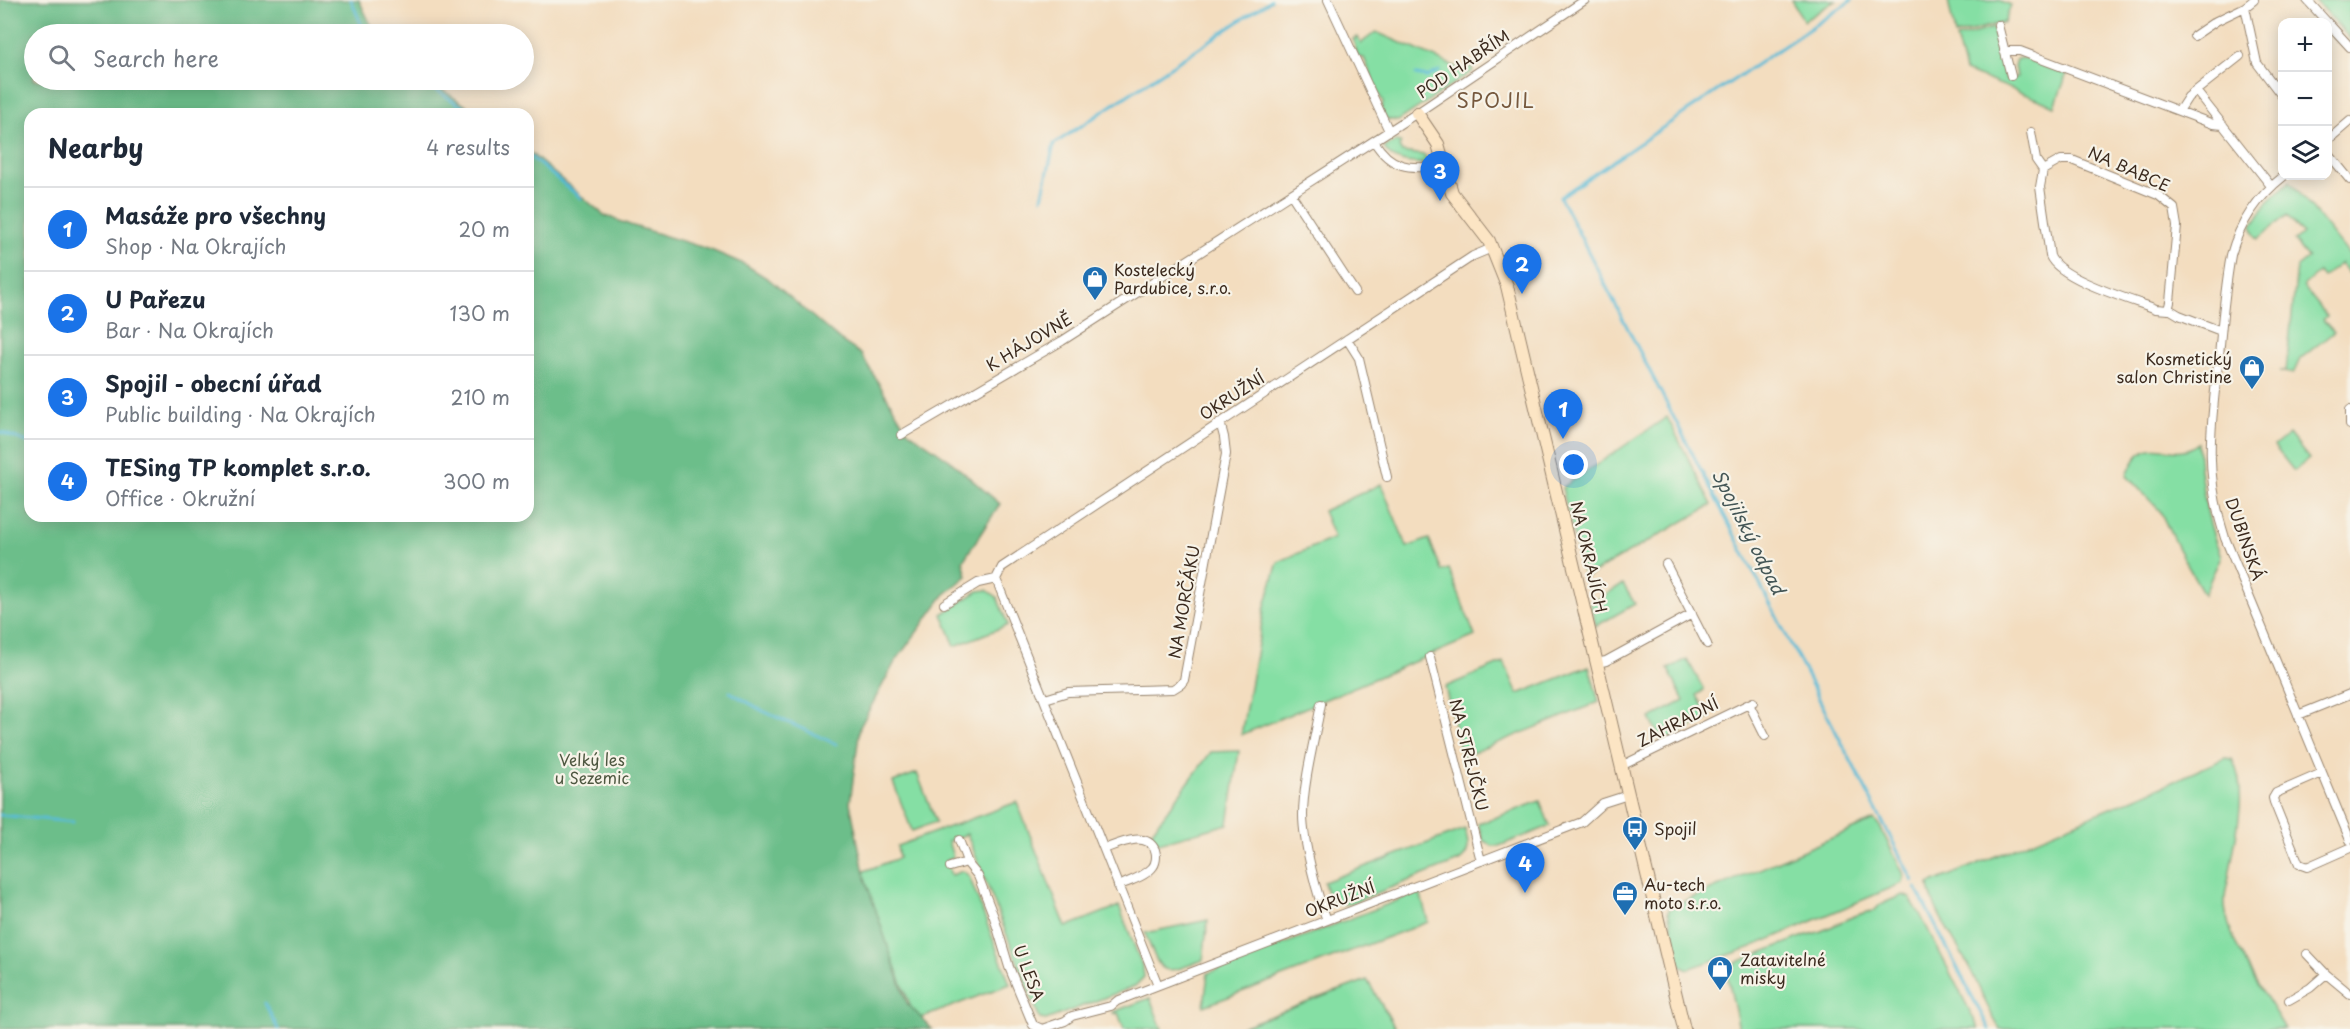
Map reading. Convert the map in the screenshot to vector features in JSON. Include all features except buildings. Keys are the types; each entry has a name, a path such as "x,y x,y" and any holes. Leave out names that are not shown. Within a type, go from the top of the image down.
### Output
{"street":[{"path":"1328,0 1389,131"},
{"name":"POD HABŘÍM","path":"1417,113 1585,0"},
{"path":"2193,36 2254,0"},
{"path":"2307,0 2323,18"},
{"path":"2245,7 2257,63 2278,90"},
{"path":"1998,25 2011,76"},
{"path":"2332,28 2350,47"},
{"path":"2004,51 2020,51 2213,124 2223,125"},
{"path":"2179,111 2186,99 2240,56"},
{"path":"2196,91 2271,186"},
{"name":"K HÁJOVNĚ","path":"901,435 1062,341 1417,113"},
{"name":"NA OKRAJÍCH","path":"1417,113 1438,144 1448,187 1455,200 1484,232 1510,297 1684,1029"},
{"path":"2332,137 2350,121"},
{"path":"2031,132 2036,160 2043,170 2040,187 2050,256 2056,266 2072,277 2156,309 2164,311 2169,309 2178,315 2221,331"},
{"path":"1374,141 1383,156 1393,163 1406,167 1443,166"},
{"path":"2332,158 2350,180"},
{"name":"NA BABCE","path":"2043,170 2061,160 2072,160 2158,195 2170,204 2176,213 2177,226 2169,309"},
{"name":"DUBINSKÁ","path":"2279,180 2251,210 2235,242 2229,268 2210,447 2211,476 2214,500 2230,550 2350,840"},
{"path":"1291,194 1355,292"},
{"name":"OKRUŽNÍ","path":"944,604 978,583 996,579 1002,567 1473,256 1492,248"},
{"path":"1347,339 1359,358 1387,477"},
{"path":"2350,410 2350,424"},
{"name":"NA MORČÁKU","path":"1045,699 1068,693 1173,689 1182,684 1226,454 1220,422"},
{"path":"1666,564 1707,644"},
{"path":"996,579 1158,985"},
{"path":"1597,663 1692,614"},
{"name":"NA STREJČKU","path":"1430,657 1481,861"},
{"path":"2298,716 2350,694"},
{"name":"ZAHRADNÍ","path":"1621,766 1751,703 1765,736"},
{"path":"1321,704 1303,822 1320,900 1327,920"},
{"path":"2322,773 2277,792 2273,796 2274,802 2302,866 2307,867 2350,848"},
{"name":"OKRUŽNÍ","path":"1158,985 1582,822 1603,803 1628,795"},
{"path":"1104,849 1141,839 1151,844 1155,850 1156,860 1152,869 1118,886"},
{"name":"U LESA","path":"959,840 967,862 978,876 994,917 1016,987 1036,1028 1048,1028 1072,1016 1111,1006 1117,1001 1158,985"},
{"path":"950,867 967,862"},
{"path":"2307,954 2326,974 2350,993"},
{"path":"2289,1000 2310,988 2326,974"}],"green space":[{"name":"Velký les u Sezemic","path":"0,0 359,0 371,24 24,24 24,90 443,90 469,108 24,108 24,522 534,522 534,156 604,215 711,250 746,265 770,280 841,341 861,354 907,430 948,459 1000,504 963,561 967,576 944,595 895,662 860,727 850,803 865,878 907,1003 932,1029 0,1029"},
{"path":"1791,0 1836,0 1804,21"},
{"path":"1948,0 1998,0 2011,5 2005,22 1955,35"},
{"path":"2315,0 2350,0 2350,39 2332,18"},
{"path":"1993,28 2006,79 2017,77 2015,66 2017,59 2022,58 2067,74 2055,106 1965,71 1956,38"},
{"path":"1376,32 1463,70 1471,66 1473,71 1398,121 1386,119 1381,110 1383,103 1364,58 1358,57 1353,39 1358,37 1361,43"},
{"path":"1396,141 1401,143 1399,147 1402,152 1424,155 1429,164 1404,162 1393,157 1384,148"},
{"path":"2290,181 2350,256 2350,275 2341,263 2323,277 2319,272 2303,286 2327,316 2323,320 2334,332 2300,359 2293,374 2280,371 2286,371 2297,267 2308,258 2294,241 2302,234 2287,215 2258,239 2252,226 2267,203"},
{"path":"1667,417 1712,505 1584,578 1562,488"},
{"path":"2289,434 2309,459 2294,471 2274,446"},
{"path":"2198,443 2205,501 2211,529 2221,556 2204,594 2178,549 2160,511 2127,476 2134,461 2142,452 2150,449 2178,451 2188,449"},
{"path":"1381,484 1407,547 1429,539 1442,571 1449,569 1475,636 1241,735 1265,606 1278,562 1334,538 1323,511"},
{"path":"1623,584 1635,604 1596,626 1590,603"},
{"path":"987,590 997,597 1008,625 955,646 942,614 978,591"},
{"path":"1687,659 1704,690 1697,695 1709,718 1662,742 1650,718 1684,701 1668,669"},
{"path":"1504,662 1518,694 1589,666 1599,702 1462,757 1445,687"},
{"path":"1239,751 1228,824 1159,843 1150,834 1211,752"},
{"path":"2225,758 2232,759 2240,787 2237,833 2225,898 2227,920 2249,969 2285,1029 2000,1029 1969,967 1939,915 1929,884"},
{"path":"917,773 936,822 912,831 893,782"},
{"path":"1540,801 1550,826 1499,846 1492,846 1483,840 1478,824"},
{"path":"1017,802 1066,927 1119,906 1143,968 1144,977 1135,986 1046,1020 1040,1019 967,834 948,841 953,857 946,860 951,875 963,871 969,876 1010,984 916,1020 859,873 899,858 897,846"},
{"path":"1874,820 1879,825 1904,875 1903,883 1749,948 1688,969 1680,965 1668,911 1673,906"},
{"path":"1465,829 1467,851 1459,861 1349,904 1335,902 1327,892 1324,882"},
{"path":"1420,892 1428,922 1204,1006 1208,973"},
{"path":"1903,895 1910,898 1920,914 1979,1029 1739,1029 1726,969 1732,964 1824,930 1865,912 1874,911 1881,904"},
{"path":"1208,920 1203,960 1170,970 1164,969 1159,964 1145,933"},
{"path":"1367,980 1396,1029 1236,1029"},
{"path":"1150,998 1162,1029 1124,1029 1118,1013 1113,1012"}],"waterway":[{"path":"351,0 361,24"},
{"path":"1042,198 1054,144 1271,0"},
{"name":"Spojilský odpad","path":"1852,0 1560,197 1913,881"},
{"path":"1416,75 1427,77 1439,71"},
{"path":"436,90 464,108"},
{"path":"534,160 581,198"},
{"path":"0,432 24,441"},
{"path":"730,692 763,711 836,744"},
{"path":"0,815 73,822"},
{"name":"Spojilský odpad","path":"1916,888 1989,1029"},
{"path":"265,1003 278,1029"}],"place":[{"name":"Spojil - obecní úřad","path":"1440,201"},
{"name":"U Pařezu","path":"1522,294"},
{"name":"Kostelecký Pardubice, s.r.o.","path":"1095,302"},
{"name":"Kosmetický salon Christine","path":"2252,391"},
{"name":"Masáže pro všechny","path":"1563,439"},
{"name":"Spojil","path":"1635,852"},
{"name":"TESing TP komplet s.r.o.","path":"1525,893"},
{"name":"Au-tech moto s.r.o.","path":"1625,917"},
{"name":"Zatavitelné misky","path":"1720,992"}],"district":[{"name":"SPOJIL","path":"1496,101"}]}
